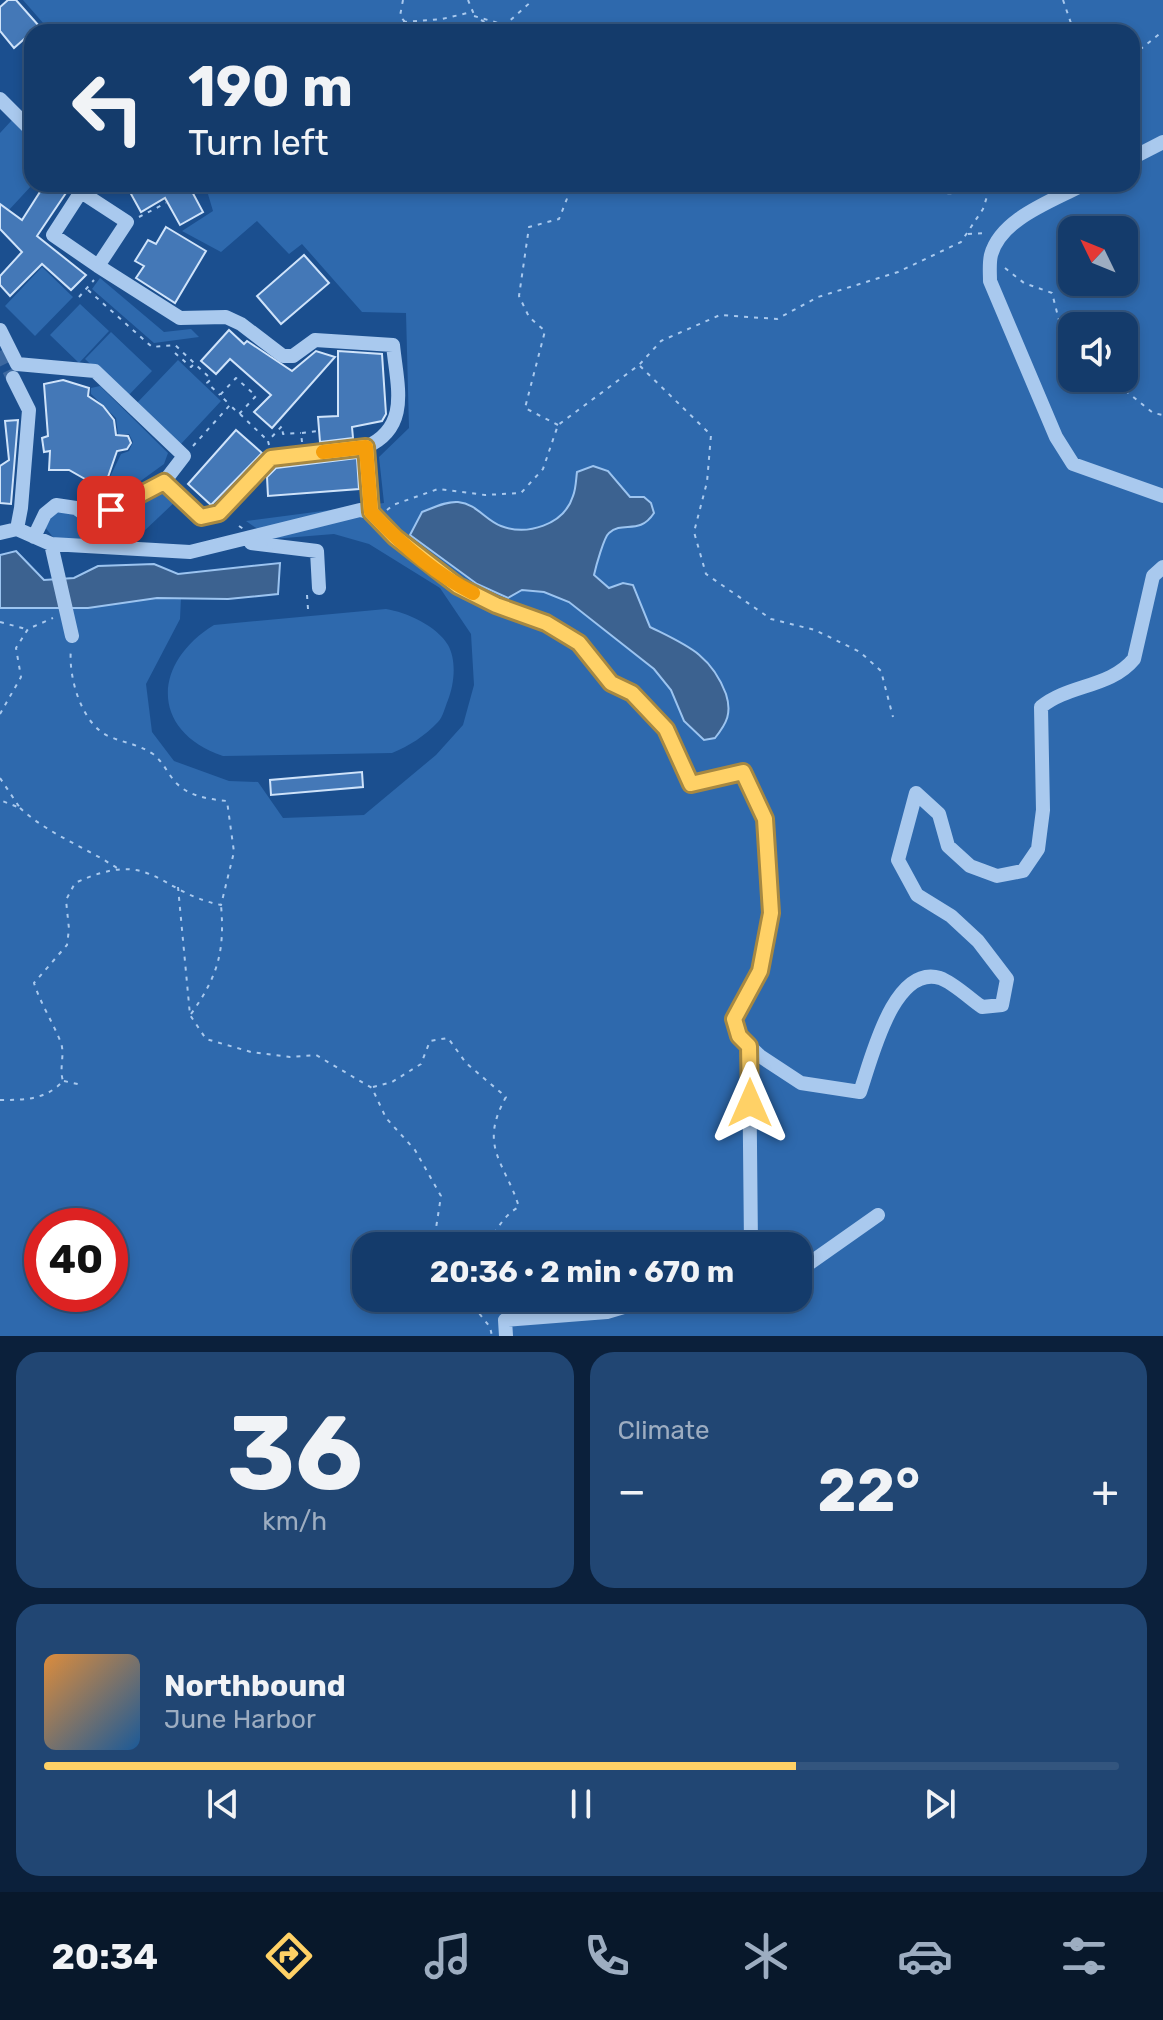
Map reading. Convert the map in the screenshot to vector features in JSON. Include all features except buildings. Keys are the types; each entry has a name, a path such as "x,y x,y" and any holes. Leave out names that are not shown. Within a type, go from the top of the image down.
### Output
{"street":[{"path":"0,99 24,123"},
{"path":"1140,154 1163,142"},
{"path":"80,192 53,235 96,272 180,318 226,317 283,356 293,356 315,340 393,345 397,420 383,440 366,447 271,458 219,513 201,517 164,482"},
{"path":"88,192 127,222 96,272"},
{"path":"1069,192 1022,218 1003,233 991,255 990,281 1056,437 1073,464 1163,496"},
{"path":"0,330 17,364 95,371 184,456 164,482 93,520 76,508 56,505 45,514 34,537"},
{"path":"13,378 29,410 17,529"},
{"path":"366,447 374,516"},
{"path":"0,533 17,529 51,544 190,552 360,510 374,516 395,537 458,586 496,605 546,623 579,643 611,683 632,693 666,729 691,784 743,772 765,819 771,913 760,971 734,1019 739,1036 801,1083 860,1092 897,997 917,979 940,978 982,1007 1002,1005 1007,979 978,941 951,916 917,895 898,860 916,793 939,814 948,846 970,866 997,876 1023,871 1038,849 1043,810 1041,707 1054,697 1111,678 1134,659 1153,576 1163,567"},
{"path":"234,542 266,543 317,551 313,592"},
{"path":"51,544 72,636"},
{"path":"749,1046 751,1232"},
{"path":"812,1261 878,1215"},
{"path":"506,1336 505,1320 607,1312"}],"path":[{"path":"403,0 400,16 407,24"},
{"path":"468,0 474,16 489,24"},
{"path":"506,24 533,0"},
{"path":"1063,0 1071,24"},
{"path":"403,22 442,19 472,12"},
{"path":"474,16 502,24"},
{"path":"1140,50 1163,31"},
{"path":"558,425 525,408 545,331 529,317 519,296 529,227 559,219 570,192"},
{"path":"941,192 961,195 969,192"},
{"path":"374,516 393,505 438,489 485,495 521,493 543,469 558,425 639,365 661,341 720,315 777,319 818,297 898,272 961,242 983,209 987,192"},
{"path":"967,234 1003,233"},
{"path":"1002,266 1024,283 1052,293 1058,316"},
{"path":"79,297 88,290 96,272"},
{"path":"88,290 152,347 175,345 211,379 207,383 268,441 271,458"},
{"path":"175,353 191,367 195,364"},
{"path":"639,365 711,435 707,482 694,532 706,574 771,619 815,630 860,652 881,671 893,717"},
{"path":"220,395 236,378 256,396 239,414"},
{"path":"1127,392 1153,413 1163,415"},
{"path":"203,436 230,405"},
{"path":"268,441 282,426 283,434 319,431"},
{"path":"301,433 303,454"},
{"path":"239,526 275,550"},
{"path":"308,609 313,592"},
{"path":"0,622 28,629 68,613"},
{"path":"0,714 21,677 16,648 28,629"},
{"path":"72,636 70,658 75,690 91,719 106,735 140,745 149,751 175,782 199,798 227,801 234,852 221,905 224,939 220,961 190,1015"},
{"path":"0,778 20,808 39,827 75,843 117,868"},
{"path":"0,800 20,808"},
{"path":"63,1081 60,1070 62,1047 42,1008 34,983 67,945 66,900 75,883 117,868 136,869 178,886 196,899 221,905"},
{"path":"178,886 190,1015 206,1039 251,1052 290,1057 316,1055 372,1088 386,1118 415,1150 441,1196 435,1232"},
{"path":"372,1088 392,1082 421,1064 430,1041 448,1038 466,1063 506,1097 494,1119 495,1155 519,1207 506,1214 497,1232"},
{"path":"63,1081 82,1085"},
{"path":"0,1100 32,1100 57,1088 63,1081"},
{"path":"478,1312 490,1327 492,1336"}],"shaded area":[{"path":"23,0 1163,0 1163,1336 0,1336 0,608 88,608 157,598 181,598 180,619 146,684 152,732 174,761 229,781 258,782 283,818 364,815 436,755 463,725 474,685 471,634 440,588 369,544 334,534 272,539 246,521 384,503 379,457 409,428 406,313 362,312 302,244 289,254 257,221 221,252 182,231 213,211 207,192 1140,192 1140,24 44,24"},
{"path":"12,120 24,131 26,192 8,211 0,204 0,133"},
{"path":"42,267 73,297 35,336 5,306"},
{"path":"100,278 164,332 191,329 199,337 154,343 92,289"},
{"path":"80,304 109,331 79,363 50,335"},
{"path":"111,332 152,371 126,398 85,359"},
{"path":"178,360 221,401 180,445 136,404"},
{"path":"100,386 168,453 164,464 113,501 104,480 110,477 121,454 129,451 133,442 129,434 118,434 116,418 91,394 91,388"},
{"path":"593,466 608,471 630,497 644,497 651,503 654,513 643,524 614,529 609,533 594,575 609,588 623,583 633,585 650,627 696,652 713,669 726,694 728,707 725,722 715,738 704,740 684,721 671,690 654,669 569,602 544,592 522,590 508,598 477,584 410,535 422,512 453,502 465,503 495,523 511,529 543,526 562,514 568,506 575,490 577,472"},
{"path":"167,489 178,499 142,533 123,533 110,521"},
{"path":"58,510 74,512 91,527 101,525 108,533 113,528 119,534 115,544 57,542 44,526 50,514"},
{"path":"16,551 44,580 74,578 98,566 154,564 178,574 280,563 278,594 228,599 157,598 88,608 0,608 0,555"},
{"path":"386,609 403,613 429,626 448,645 454,665 452,687 440,720 411,744 392,753 223,756 199,745 182,730 172,714 168,695 170,677 179,658 214,625"}],"tunnel":[{"path":"0,351 13,378"}],"slow traffic":[{"path":"323,452 366,447 371,512 395,537 458,586 473,593"}],"route":[{"path":"111,510 164,482 201,517 219,513 271,458 366,447 371,512 395,537 458,586 496,605 546,623 579,643 611,683 632,693 666,729 691,784 743,772 765,819 771,913 760,971 734,1019 739,1036 749,1046 750,1103"}]}
